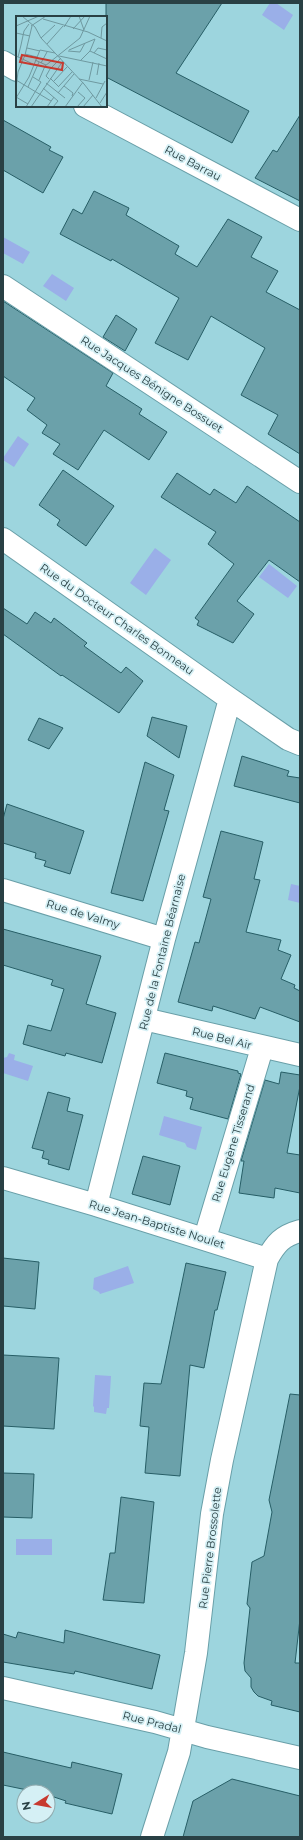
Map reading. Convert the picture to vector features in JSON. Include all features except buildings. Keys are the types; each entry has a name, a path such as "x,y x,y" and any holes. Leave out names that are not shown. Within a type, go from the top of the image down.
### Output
{"street":[{"path":"3,62 16,69"},
{"name":"Rue Barrau","path":"87,107 300,220"},
{"name":"Rue Jacques Bénigne Bossuet","path":"3,286 300,482"},
{"name":"Rue du Docteur Charles Bonneau","path":"3,539 230,699 288,739 300,744"},
{"name":"Rue de la Fontaine Béarnaise","path":"96,1205 164,939 230,699"},
{"name":"Rue de Valmy","path":"3,890 164,939"},
{"name":"Rue Bel Air","path":"144,1019 262,1048 300,1055"},
{"name":"Rue Eugène Tisserand","path":"205,1238 262,1048"},
{"name":"Rue Jean-Baptiste Noulet","path":"3,1178 205,1238 267,1259"},
{"path":"267,1259 276,1244 289,1234 300,1231"},
{"name":"Rue Pierre Brossolette","path":"152,1837 179,1752 196,1653 212,1514 267,1259"},
{"name":"Rue Pradal","path":"3,1688 155,1722 182,1730 300,1758"}],"water":[{"path":"270,3 276,3 293,15 284,30 262,15"},
{"path":"3,237 30,252 23,264 3,253"},
{"path":"52,274 74,288 66,301 43,286"},
{"path":"18,436 29,444 14,467 3,460 3,458"},
{"path":"155,548 171,560 146,595 130,583"},
{"path":"269,564 297,586 288,598 259,577"},
{"path":"291,884 300,886 300,903 288,900"},
{"path":"9,1053 15,1055 14,1060 33,1066 28,1081 3,1073 3,1058 7,1057"},
{"path":"164,1116 202,1127 196,1150 187,1147 185,1143 159,1135"},
{"path":"128,1266 134,1283 100,1294 93,1289 94,1278"},
{"path":"95,1375 111,1376 109,1408 107,1408 106,1414 94,1412"},
{"path":"16,1539 52,1539 52,1555 16,1555"}]}
